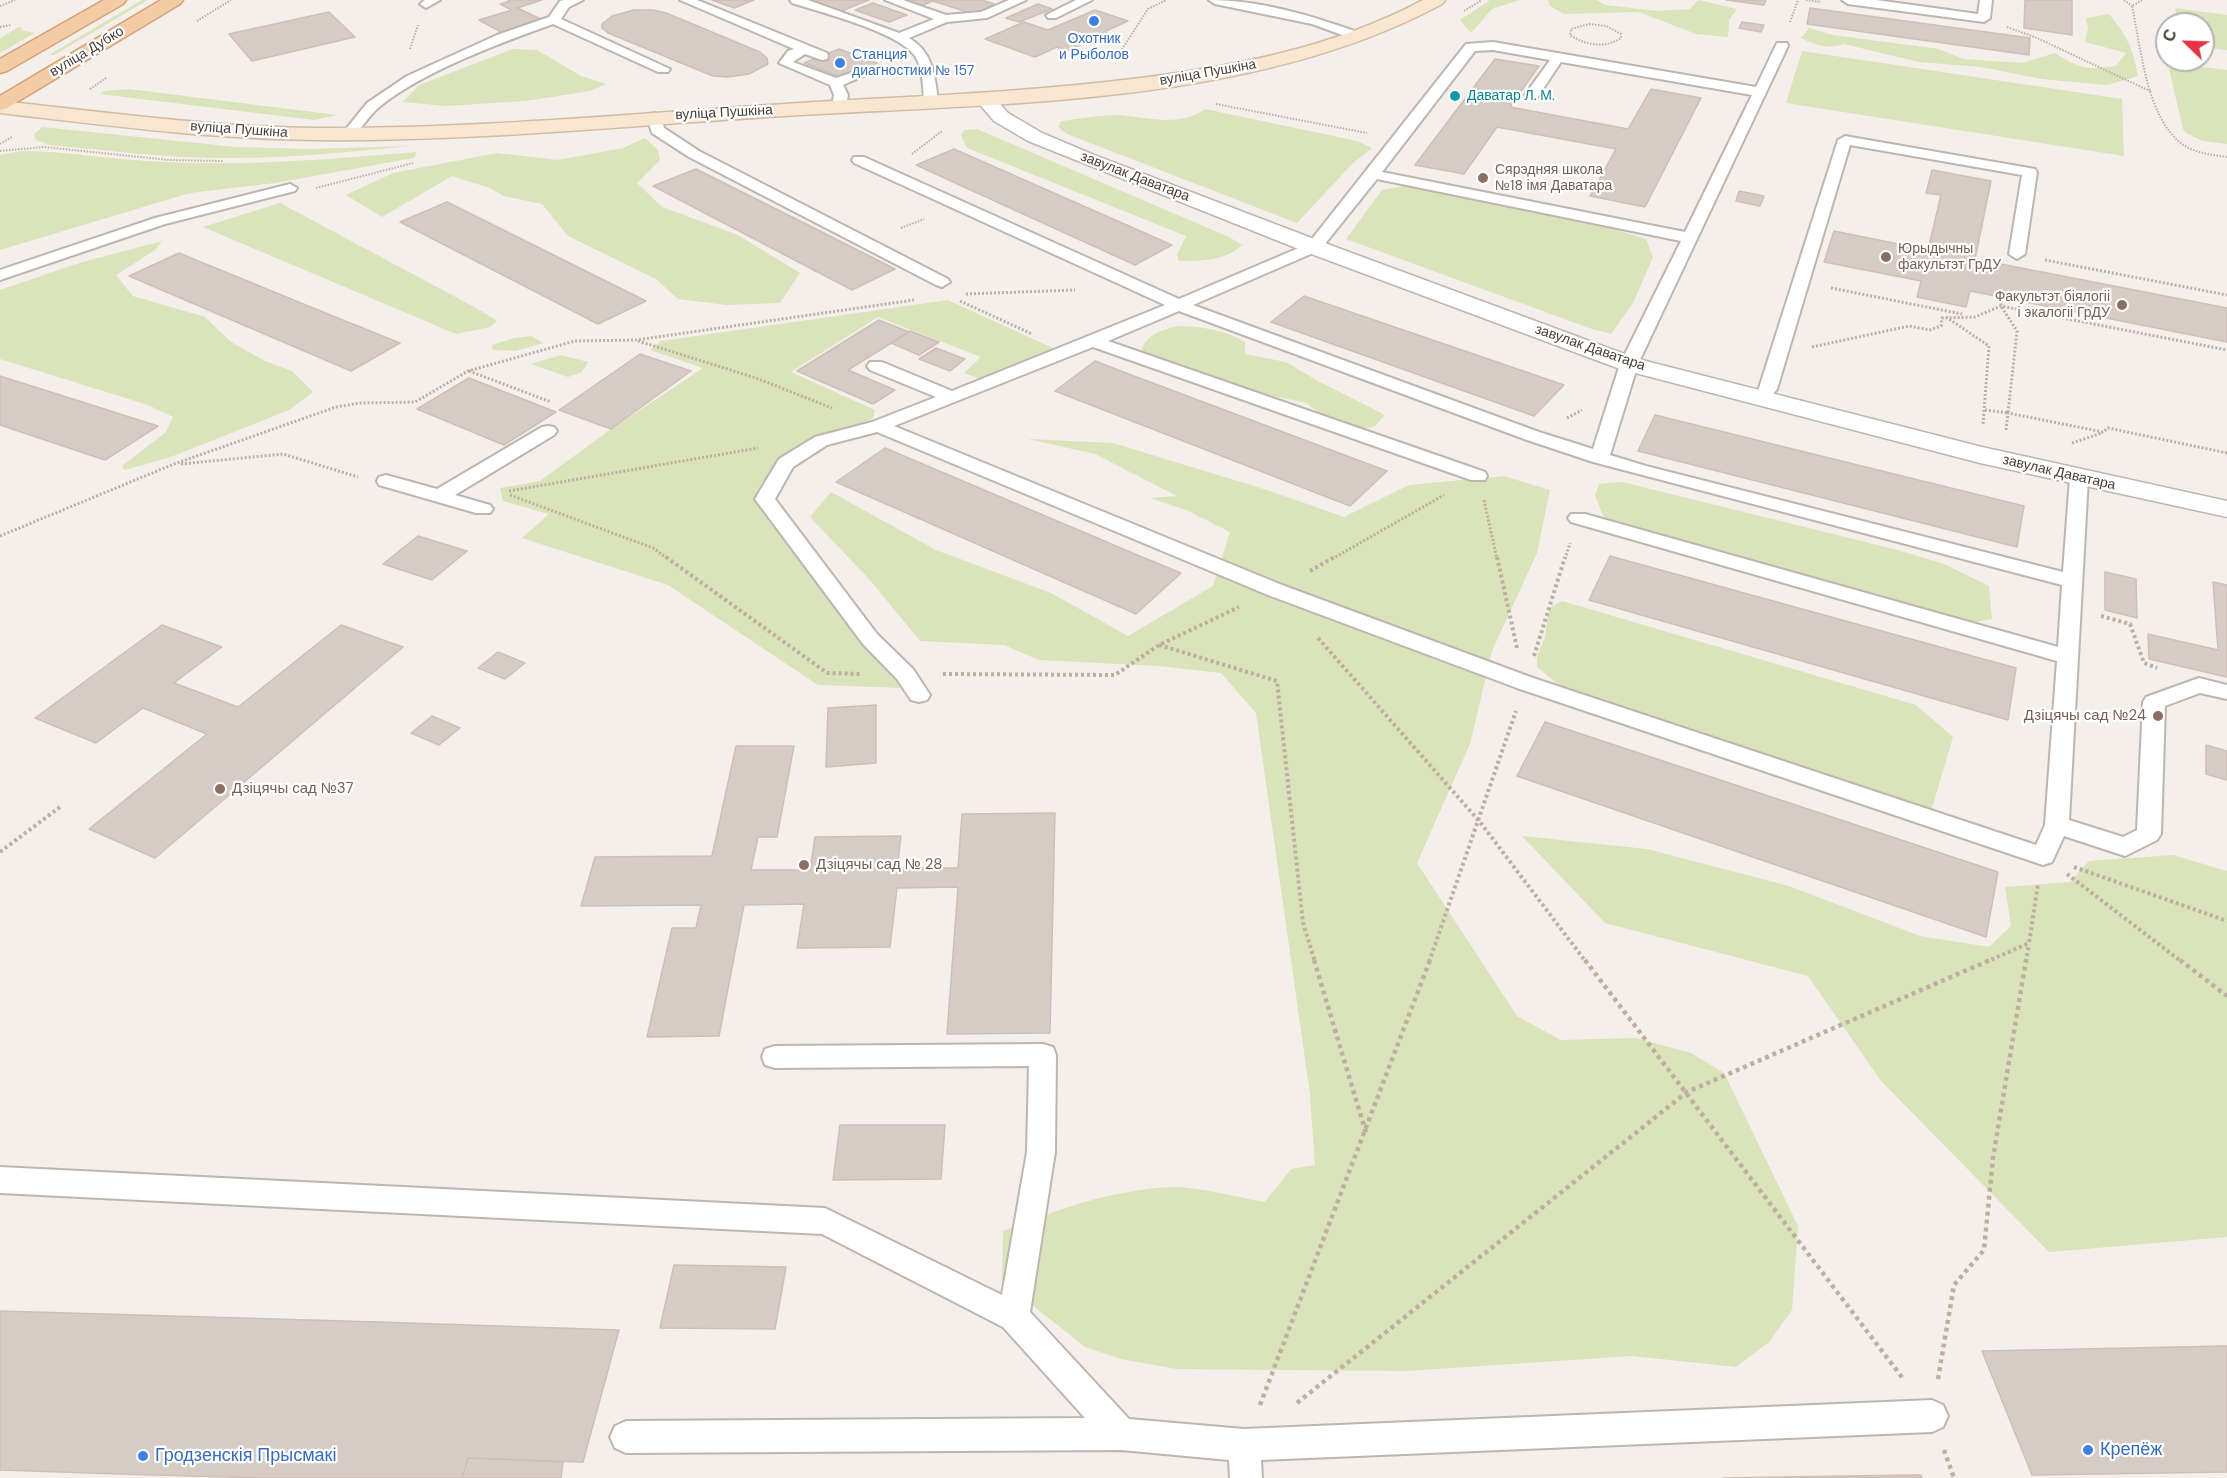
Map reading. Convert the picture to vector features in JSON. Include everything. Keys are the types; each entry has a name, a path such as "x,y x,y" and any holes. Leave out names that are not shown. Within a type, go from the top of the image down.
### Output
{"main road":[{"name":"вуліца Дубко","path":"0,67 117,0"},
{"name":"вуліца Дубко","path":"0,105 174,0"}],"street":[{"name":"вуліца Пушкіна","path":"0,105 241,132 349,134 505,128 654,117 985,99 1163,81 1250,67 1308,52 1356,36 1436,0"},
{"name":"завулак Даватара","path":"985,99 1001,117 1035,137 1314,247 1629,364 1980,455 2227,509"}],"lane":[{"path":"349,134 372,106 412,79 444,62 501,38 554,20 564,4 577,0"},
{"path":"686,0 822,56"},
{"path":"796,0 900,37 917,49 927,68 931,101"},
{"path":"891,0 945,19"},
{"path":"900,37 945,19 983,15 1020,0"},
{"path":"1052,15 1086,0"},
{"path":"1215,0 1315,21 1356,36"},
{"path":"1848,0 1984,18 1986,0"},
{"path":"554,20 663,69"},
{"path":"919,695 905,674 870,639 765,499 786,463 821,441 878,426 1302,255 1314,247 1374,174 1471,47 1493,46 1760,92"},
{"path":"1600,458 1629,364 1782,46"},
{"path":"805,49 793,54 785,63 836,83 842,95 839,106"},
{"path":"1532,95 1558,57"},
{"path":"836,83 865,72 859,70"},
{"path":"654,117 657,130 694,154 942,282"},
{"path":"1760,399 1768,389 1845,140 2030,172 2017,254"},
{"path":"859,160 1179,306 1440,403 1600,458 2072,581"},
{"path":"1374,174 1690,238"},
{"path":"0,275 160,221 290,188"},
{"path":"1093,341 1478,476"},
{"path":"876,366 950,396"},
{"path":"878,426 1275,590 1525,683 2043,856 2057,825 2079,478"},
{"path":"440,496 548,431"},
{"path":"386,481 483,509"},
{"path":"1578,518 2068,657"},
{"path":"2057,825 2125,847 2149,834 2154,702 2199,685 2227,692"},
{"path":"775,1057 1043,1055 1041,1152 1014,1317"},
{"path":"0,1180 825,1221 1014,1317 1121,1434"},
{"path":"626,1437 1121,1434 1244,1445 1932,1416"},
{"path":"1244,1445 1246,1478"}],"path":[{"path":"0,6 15,0"},
{"path":"191,25 231,0"},
{"path":"1117,58 1148,9 1166,0"},
{"path":"2124,0 2132,6 2152,92 2167,130 2184,146 2227,157"},
{"path":"2132,6 2142,0"},
{"path":"430,2 410,48 444,62"},
{"path":"0,27 11,25"},
{"path":"0,144 55,112 112,74"},
{"path":"1212,103 1382,136 1402,137"},
{"path":"905,159 950,125"},
{"path":"309,189 422,161"},
{"path":"899,229 930,217"},
{"path":"2017,254 2227,295"},
{"path":"1801,282 1975,317"},
{"path":"959,294 1077,290"},
{"path":"2001,297 2001,306 2017,331 2008,413"},
{"path":"0,536 174,464 336,407 360,403 415,402 468,371 575,341 636,340 924,298"},
{"path":"1779,355 1909,326 1930,330 1941,326 1942,318 1975,317 2001,306 2227,350"},
{"path":"990,315 1012,326"},
{"path":"1945,317 1989,346 1984,443 1980,455"},
{"path":"636,340 756,378 878,426"},
{"path":"468,371 555,403 557,411 548,431"},
{"path":"1984,410 2103,432"},
{"path":"2072,444 2108,428 2227,453"},
{"path":"761,447 502,492 653,548 827,673"},
{"path":"174,464 283,454 366,479 386,481"},
{"path":"1478,476 1525,683"},
{"path":"1244,1445 1366,1133 1480,822 1578,518"},
{"path":"2095,615 2130,624 2144,663 2199,685"},
{"path":"1315,635 1480,822 1932,1416"},
{"path":"1159,645 1277,681 1303,923 1366,1133"},
{"path":"0,852 60,807"},
{"path":"2043,856 2227,921"},
{"path":"1950,1313 1954,1285 1984,1250 1993,1158 2043,856"},
{"path":"2043,856 2227,996"},
{"path":"1291,1408 1687,1092 2029,943"}],"green space":[{"path":"142,0 148,0 54,55 49,55"},
{"path":"1490,0 1519,0 1492,9 1471,33 1460,20"},
{"path":"1548,0 1597,0 1605,5 1657,11 1690,9 1698,0 1737,9 1729,20 1728,37 1696,34 1639,12 1564,14 1550,6"},
{"path":"2175,8 2205,12 2176,12"},
{"path":"2215,13 2227,15 2227,50 2215,48"},
{"path":"2109,14 2128,43 2138,76 2107,85 2041,79 1981,67 1919,62 1844,44 1833,47 1822,46 1801,38 1809,28 1833,35 1939,49 1963,59 2023,63 2055,53 2078,65 2098,68 2116,66 2126,53 2085,42 2088,29 2086,18"},
{"path":"19,27 23,28 21,30 35,33 0,53 0,38"},
{"path":"513,49 537,50 581,76 606,84 590,91 526,101 446,106 403,102 419,85"},
{"path":"1802,51 2122,99 2124,156 1786,103"},
{"path":"2215,69 2227,70 2227,144 2203,141 2186,133 2183,129 2170,72 2215,72"},
{"path":"129,89 337,115 314,120 100,94 104,91"},
{"path":"1205,109 1357,141 1372,148 1353,163 1297,223 1067,134 1058,127 1061,121 1110,115 1174,120 1195,115"},
{"path":"42,127 236,147 310,149 409,146 316,155 179,157 49,145 36,140 34,134"},
{"path":"977,129 1229,237 1242,245 1221,257 1179,261 1177,255 1186,236 967,148 961,135 964,130"},
{"path":"645,138 658,150 660,160 637,183 662,207 738,235 800,273 780,303 727,305 678,299 656,279 568,236 542,204 504,196 490,188 452,176 382,217 346,195 393,173 497,153 558,160 623,148"},
{"path":"21,151 198,163 323,159 417,152 414,158 275,183 190,193 0,250 0,155"},
{"path":"1406,186 1613,229 1646,239 1653,257 1633,303 1611,334 1589,328 1346,239 1382,190"},
{"path":"280,203 497,321 490,327 456,334 203,227"},
{"path":"162,241 155,250 116,275 133,296 205,317 231,342 265,361 292,371 313,392 289,410 171,457 124,470 122,466 166,432 173,417 148,405 0,359 0,290 79,263"},
{"path":"948,300 1057,350 981,379 964,373 981,357 878,317 791,372 875,410 873,418 806,445 758,500 904,688 818,685 668,585 522,538 549,514 503,501 500,488 540,481 607,432 703,368 650,350 661,341"},
{"path":"1177,326 1229,334 1245,342 1245,354 1286,362 1385,415 1374,427 1358,429 1321,414 1306,403 1260,393 1141,351 1151,337"},
{"path":"531,336 543,343 516,351 493,350 492,345 514,338"},
{"path":"561,355 588,362 582,372 568,377 531,364"},
{"path":"1028,439 1113,443 1267,490 1344,517 1409,485 1504,476 1550,490 1537,553 1492,651 1470,744 1417,863 1517,1016 1561,1040 1636,1038 1691,1053 1724,1073 1798,1226 1792,1310 1769,1342 1736,1367 1632,1356 1406,1371 1177,1369 1121,1359 1085,1347 1002,1281 1003,1231 1044,1215 1108,1196 1175,1187 1265,1202 1291,1169 1315,1165 1310,1094 1256,713 1221,673 1158,666 1039,660 1004,645 920,641 870,580 810,517 831,492 936,550 1051,593 1128,636 1213,586 1230,532 1188,511 1151,498 1177,496 1095,454"},
{"path":"1622,482 1898,550 1944,564 1989,586 1992,619 1964,624 1606,522 1595,496 1599,484"},
{"path":"1562,601 1916,705 1953,737 1932,808 1876,795 1571,695 1537,667 1537,656 1545,637 1549,608"},
{"path":"1522,836 1647,849 1789,886 1920,936 1989,947 2011,926 2005,887 2070,882 2089,861 2173,855 2227,871 2227,1237 2049,1252 1881,1081 1808,976 1605,923"}],"building":[{"path":"508,0 542,0 517,8 541,19 501,32 479,20 512,10 500,4 510,1"},
{"path":"712,0 754,0 734,8"},
{"path":"804,0 869,0 839,12"},
{"path":"903,0 982,0 994,4 973,14 933,1 921,6"},
{"path":"1726,0 1766,0 1764,5"},
{"path":"2025,0 2072,0 2072,35 2024,28"},
{"path":"873,3 907,15 889,22 855,10"},
{"path":"1038,4 1052,9 1019,22 1006,18"},
{"path":"1810,8 2030,38 2029,55 1807,24"},
{"path":"634,10 666,13 760,52 767,58 768,64 749,74 728,77 713,76 608,33 602,28 602,24 612,16"},
{"path":"1095,10 1128,21 1104,32 1116,36 1097,44 1089,41 1067,51 1057,47 1035,57 985,39 1024,22 1048,30"},
{"path":"329,12 355,37 252,61 229,34"},
{"path":"1742,22 1764,25 1761,32 1739,28"},
{"name":"Станция диагностики № 157","path":"839,49 877,63 842,78 804,63"},
{"path":"1495,59 1539,66 1510,107 1628,129 1651,89 1701,98 1645,207 1590,196 1616,149 1497,127 1464,174 1415,165"},
{"path":"954,149 1172,245 1135,265 916,165"},
{"path":"696,169 895,269 852,290 653,186"},
{"path":"1932,170 1991,181 1975,259 2227,308 2227,342 1970,291 1966,307 1917,297 1921,281 1824,262 1834,231 1928,250 1941,195 1926,193"},
{"path":"1739,191 1764,196 1760,206 1736,201"},
{"path":"447,202 646,301 598,324 400,222"},
{"path":"179,253 400,343 351,371 129,276"},
{"path":"1304,296 1564,385 1534,416 1271,322"},
{"path":"879,320 909,332 848,370 895,390 873,404 797,371"},
{"path":"910,331 939,342 919,355 891,343"},
{"path":"936,348 965,359 950,371 919,359"},
{"path":"640,354 691,371 611,429 559,410"},
{"path":"1095,361 1387,471 1350,506 1055,391"},
{"path":"0,376 158,426 105,460 0,425"},
{"path":"469,378 556,412 504,445 417,409"},
{"path":"1655,415 2024,506 2017,547 1638,451"},
{"path":"885,448 1181,573 1136,614 836,482"},
{"path":"418,536 467,551 432,580 383,564"},
{"path":"1610,556 2016,668 2008,720 1589,600"},
{"path":"2105,572 2136,579 2137,618 2105,610"},
{"path":"2213,582 2227,585 2227,677 2149,659 2148,634 2218,650"},
{"path":"162,625 222,647 174,683 238,707 341,625 403,647 155,858 89,829 207,734 143,708 96,743 35,718"},
{"path":"498,652 525,663 505,679 478,668"},
{"path":"876,705 876,763 826,767 828,708"},
{"path":"432,716 460,728 439,745 411,733"},
{"path":"1545,722 1998,872 1986,937 1517,776"},
{"path":"2206,745 2227,751 2227,780 2206,774"},
{"path":"736,746 794,746 777,837 758,837 751,870 810,870 815,837 901,836 897,868 958,868 962,814 1055,813 1050,1033 947,1034 958,887 897,888 890,947 797,948 804,904 744,905 719,1036 647,1037 672,928 696,928 701,905 581,906 595,857 712,856"},
{"path":"840,1125 945,1125 941,1179 833,1180"},
{"path":"674,1265 786,1267 775,1329 660,1328"},
{"path":"0,1311 619,1330 583,1462 468,1458 462,1478 261,1478 120,1474 0,1470"},
{"path":"2227,1346 2227,1472 2032,1475 1982,1351"},
{"path":"468,1458 563,1462 561,1478 462,1478"},
{"path":"1921,1475 1922,1478 1723,1478 1843,1476"}],"place":[{"name":"Охотник и Рыболов","path":"1094,21"},
{"name":"Станция диагностики № 157","path":"840,63"},
{"name":"Даватар Л. М.","path":"1455,96"},
{"name":"Сярэдняя школа №18 імя Даватара","path":"1483,178"},
{"name":"Юрыдычны факультэт ГрДУ","path":"1886,257"},
{"name":"Факультэт біялогіі і экалогіі ГрДУ","path":"2122,305"},
{"name":"Дзіцячы сад №24","path":"2158,716"},
{"name":"Дзіцячы сад №37","path":"220,789"},
{"name":"Дзіцячы сад № 28","path":"804,865"},
{"name":"Крепёж","path":"2088,1450"},
{"name":"Гродзенскія Прысмакі","path":"143,1456"}]}
